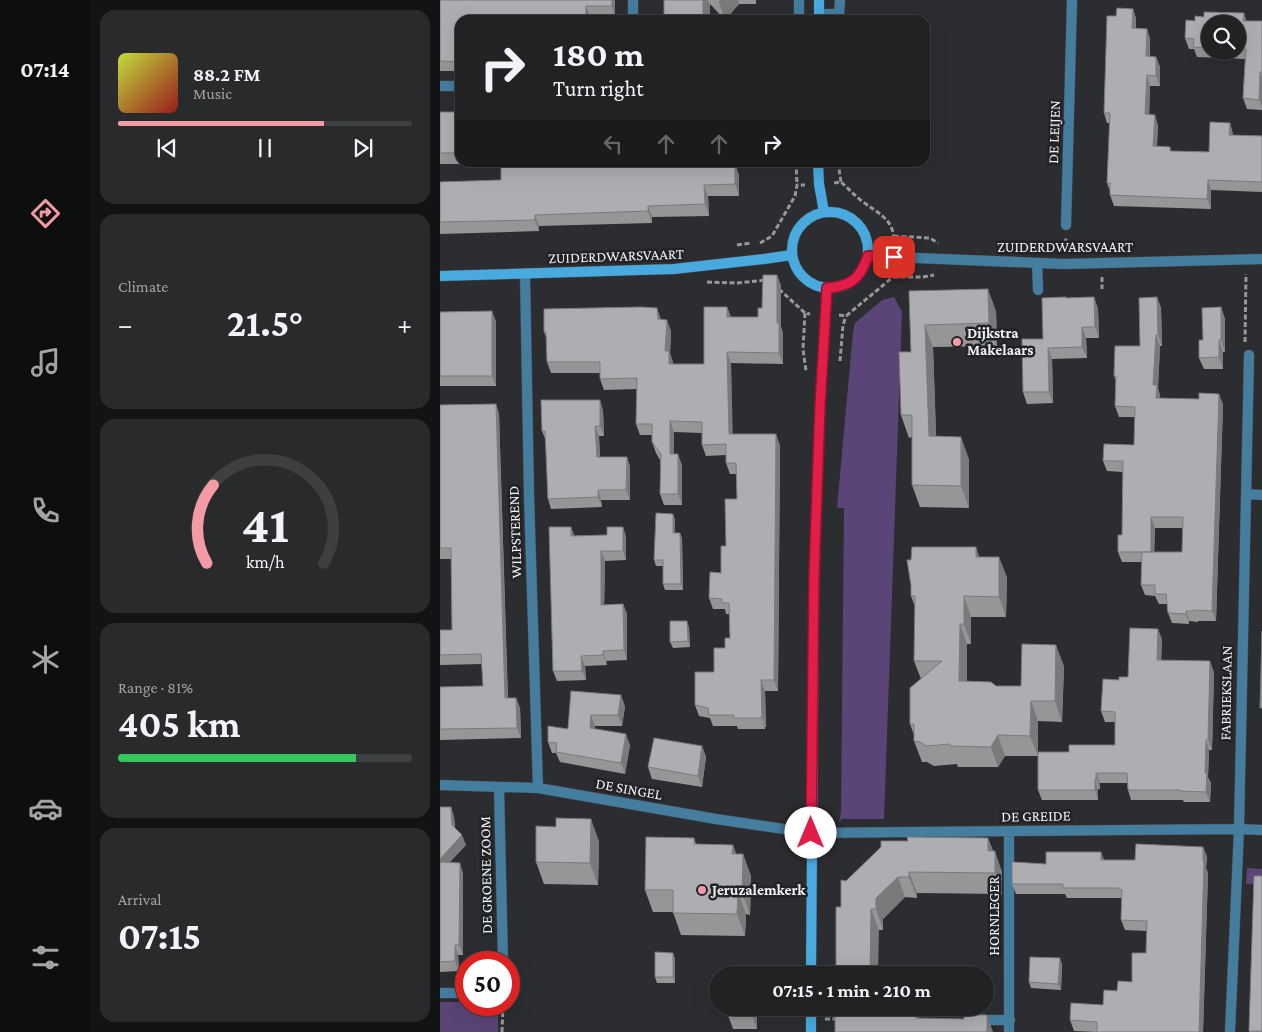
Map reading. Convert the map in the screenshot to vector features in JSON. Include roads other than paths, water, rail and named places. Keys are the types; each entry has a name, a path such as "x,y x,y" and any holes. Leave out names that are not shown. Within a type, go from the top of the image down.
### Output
{"main road":[{"path":"819,0 819,15"},
{"path":"818,167 824,212"},
{"path":"824,212 839,212 852,218 862,228 868,241 868,256 864,270 854,280 841,287 827,288 814,285 804,278 796,267 792,255 793,240 800,227 811,217 824,212"},
{"name":"ZUIDERDWARSVAART","path":"440,276 674,270 792,255"},
{"path":"811,966 814,584 820,406 827,288"},
{"path":"811,1016 811,1032"}],"street":[{"path":"633,0 633,15"},
{"path":"799,0 799,15"},
{"path":"832,15 839,14 840,0"},
{"name":"DE LEIJEN","path":"1066,226 1072,0"},
{"path":"440,86 455,86"},
{"name":"ZUIDERDWARSVAART","path":"868,256 1064,264 1262,259"},
{"path":"1037,263 1038,290"},
{"name":"WILPSTEREND","path":"525,274 528,485 538,788"},
{"name":"FABRIEKSLAAN","path":"1230,1032 1238,829 1249,355"},
{"path":"1246,494 1262,495"},
{"name":"DE SINGEL","path":"440,785 538,788 716,819 811,833"},
{"name":"DE GROENE ZOOM","path":"499,788 503,951"},
{"name":"DE GREIDE","path":"811,833 1262,830"},
{"name":"HORNLEGER","path":"1009,831 1009,1032"},
{"path":"440,993 455,993"},
{"path":"960,1020 1010,1020"}],"place":[{"name":"Dijkstra Makelaars","path":"957,342"},
{"name":"Jeruzalemkerk","path":"702,890"}]}
